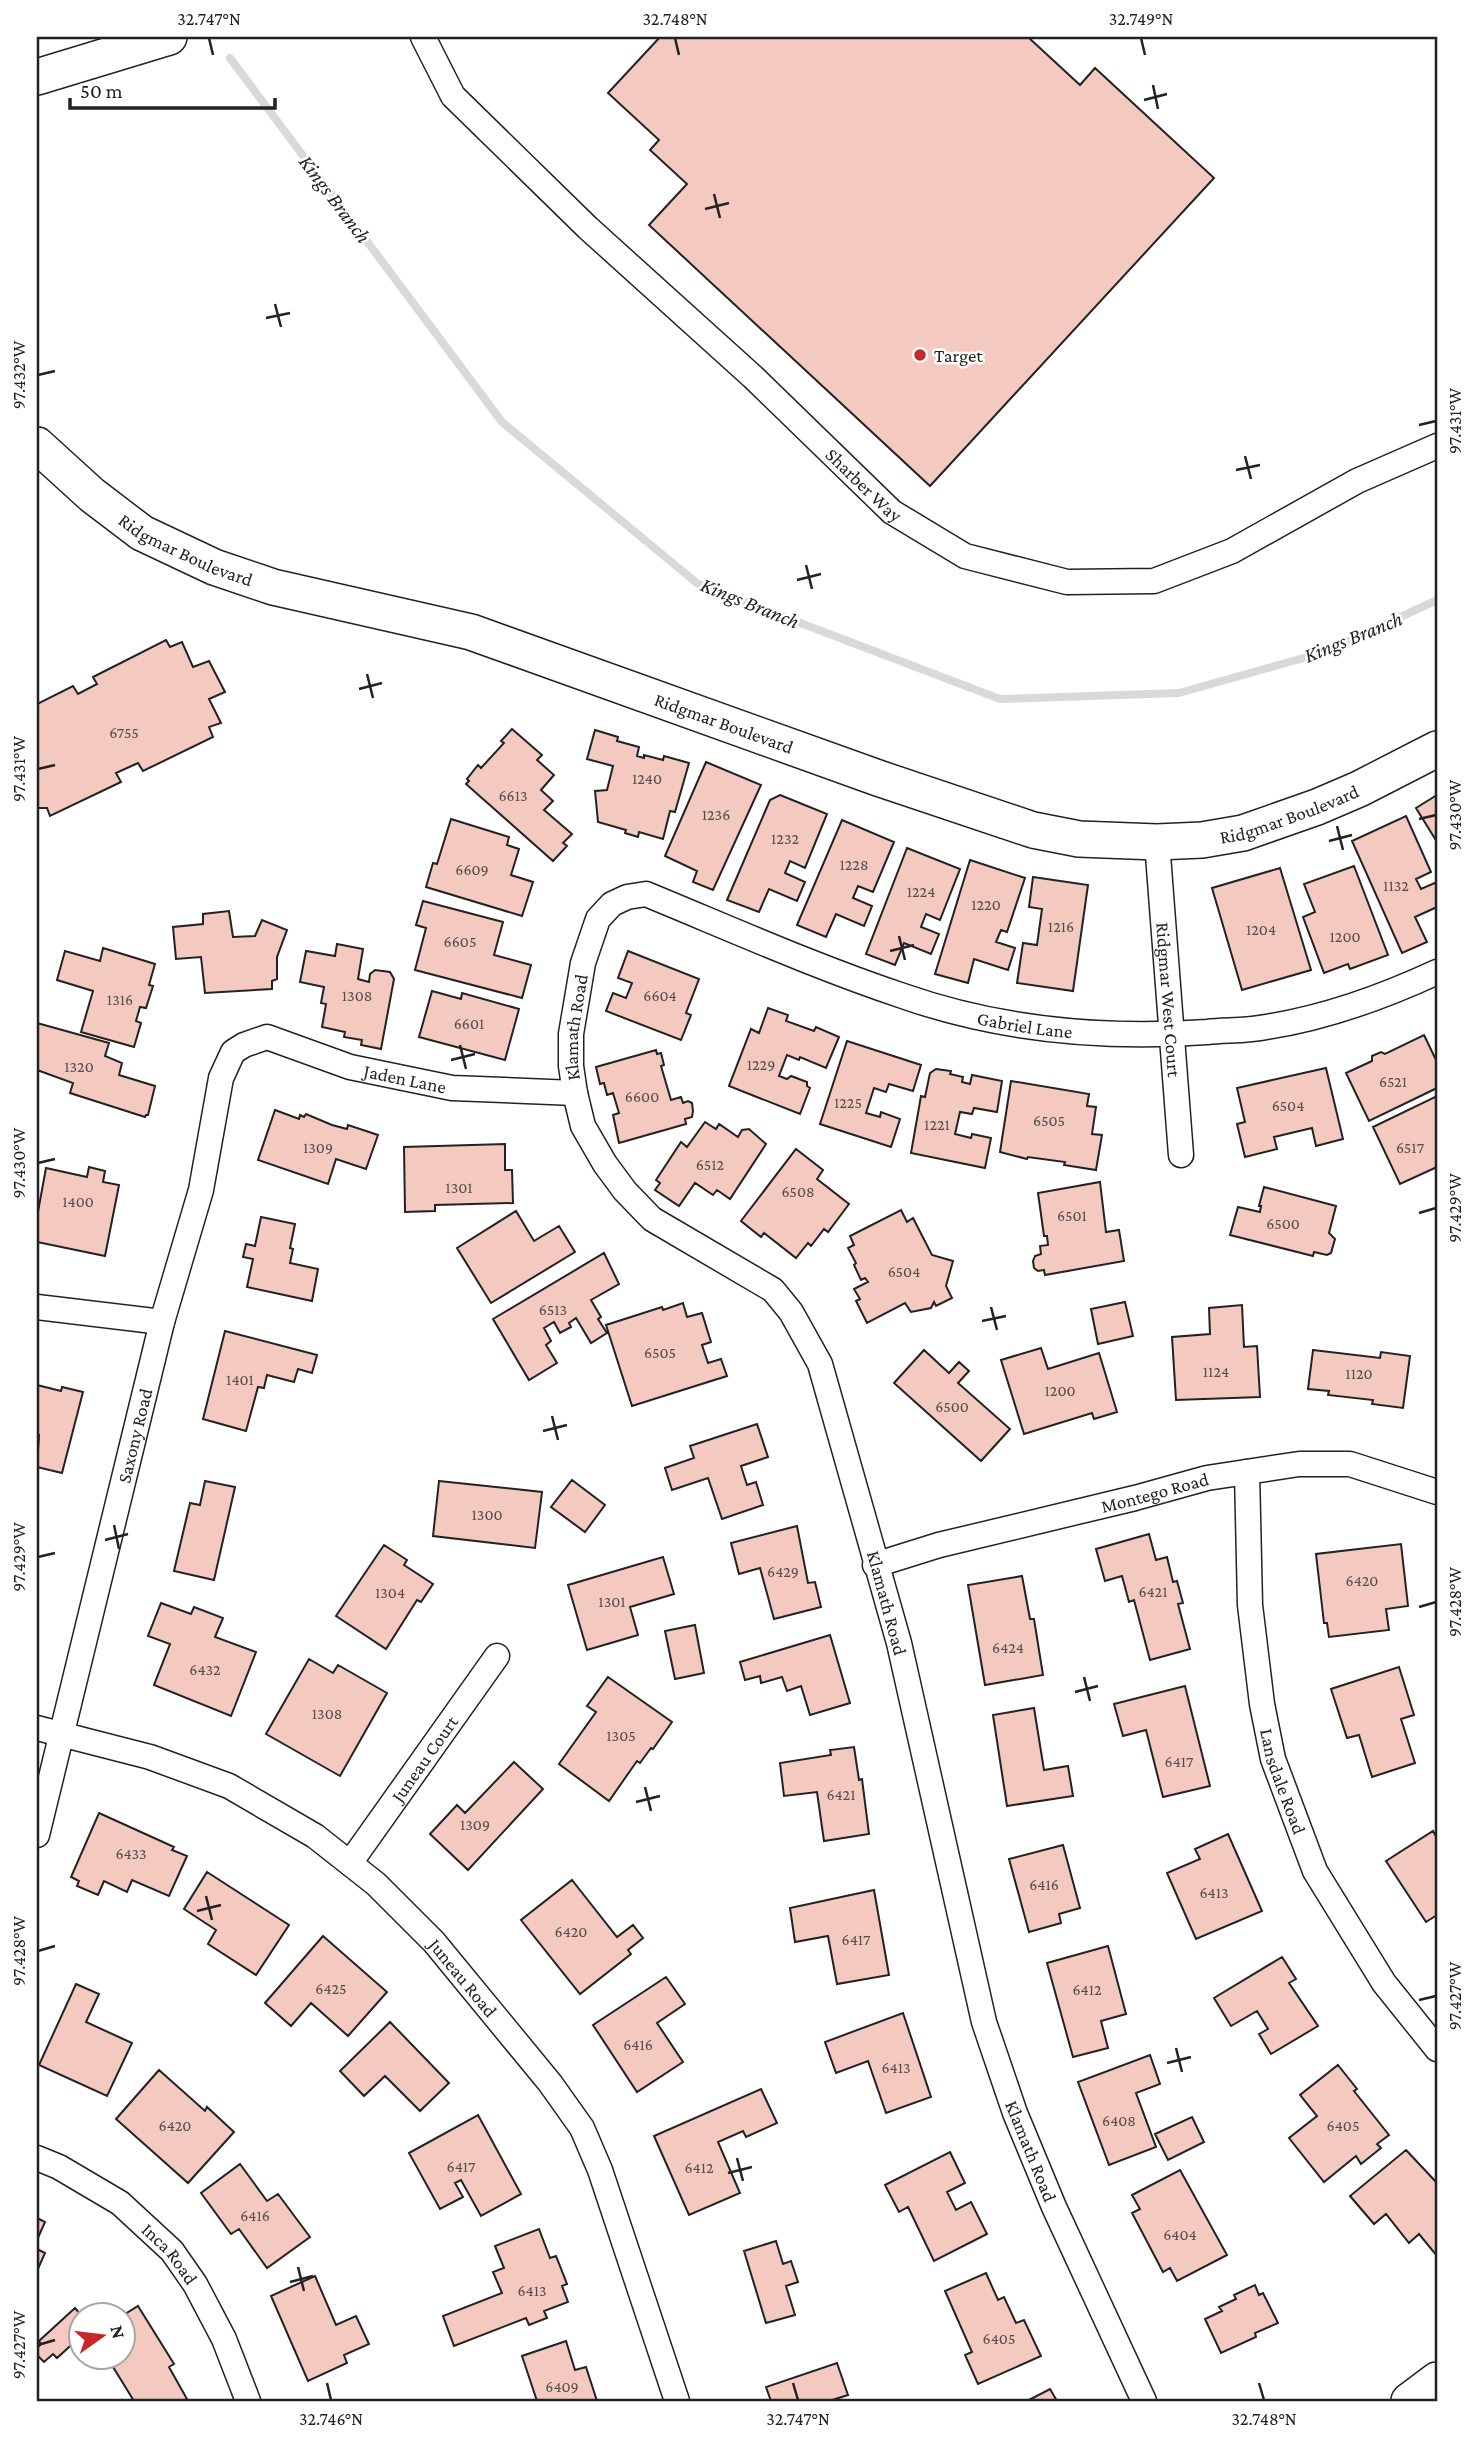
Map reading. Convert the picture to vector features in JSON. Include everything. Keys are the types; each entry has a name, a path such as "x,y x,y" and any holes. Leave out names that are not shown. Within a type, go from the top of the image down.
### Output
{"street":[{"path":"37,77 169,37"},
{"name":"Sharber Way","path":"423,37 453,96 588,228 753,377 892,512 965,556 1067,582 1154,581 1233,551 1357,481 1437,446"},
{"name":"Ridgmar Boulevard","path":"37,445 92,495 142,533 214,568 273,587 471,632 878,778 1033,830 1079,839 1157,842 1202,840 1242,833 1359,789 1437,748"},
{"name":"Ridgmar West Court","path":"1157,842 1181,1155"},
{"name":"Gabriel Lane","path":"627,897 646,894 788,953 905,997 999,1022 1087,1033 1171,1034 1265,1028 1353,1006 1404,988 1437,972"},
{"name":"Klamath Road","path":"627,897 612,905 598,919 583,963 571,1034 571,1066 583,1126 605,1164 625,1191 652,1219 773,1290 791,1312 820,1364 899,1643 984,2022 1014,2113 1054,2207 1144,2401"},
{"name":"Jaden Lane","path":"243,1045 267,1037 350,1068 452,1088 575,1093"},
{"name":"Saxony Road","path":"37,1835 162,1322 201,1190 221,1078 233,1052 243,1045"},
{"path":"37,1307 162,1322"},
{"name":"Montego Road","path":"875,1565 939,1545 1207,1478 1299,1464 1350,1465 1437,1492"},
{"name":"Lansdale Road","path":"1247,1472 1250,1605 1262,1704 1273,1759 1314,1871 1384,1983 1437,2049"},
{"name":"Juneau Court","path":"350,1864 497,1656"},
{"name":"Juneau Road","path":"37,1728 150,1757 229,1786 315,1836 376,1884 434,1942 550,2083 582,2128 600,2169 677,2401"},
{"name":"Inca Road","path":"37,2158 59,2167 120,2203 172,2251 194,2284 224,2339 248,2401"},
{"path":"1409,2401 1437,2380"}],"building":[{"name":"Target","path":"660,37 1028,37 1080,85 1095,68 1214,178 930,486 649,225 687,184 650,150 659,140 608,93"},
{"path":"166,640 170,647 182,642 193,667 209,661 225,692 209,699 221,723 209,727 213,737 143,771 138,763 116,773 121,782 50,816 47,808 37,808 37,704 73,686 78,694 97,684 93,677"},
{"path":"512,729 542,755 537,760 554,775 541,790 553,801 544,810 572,834 563,843 567,846 553,861 466,784 478,765 481,768 504,743 501,741"},
{"path":"595,730 618,737 617,741 639,747 637,756 663,760 664,756 689,763 675,812 670,811 663,839 639,832 638,837 625,833 626,830 598,822 595,791 607,790 613,766 587,759"},
{"path":"706,762 761,785 713,890 693,882 697,871 665,856"},
{"path":"780,795 827,814 805,868 790,861 785,873 805,882 797,901 769,889 759,912 727,900 770,800"},
{"path":"1437,795 1437,842 1416,808"},
{"path":"1406,816 1431,872 1416,879 1421,889 1437,882 1437,907 1415,917 1427,942 1402,953 1352,841"},
{"path":"451,819 509,837 507,845 519,849 511,875 533,882 522,916 426,887 433,863 437,864"},
{"path":"842,820 894,842 873,892 858,886 853,898 872,906 864,926 836,914 826,937 797,925"},
{"path":"907,848 960,869 940,920 926,914 921,927 939,934 931,954 904,943 895,965 866,954"},
{"path":"970,860 1025,878 1007,932 1001,930 996,942 1015,948 1008,970 974,959 968,983 935,974"},
{"path":"1354,866 1388,955 1350,969 1348,964 1324,973 1303,917 1315,912 1304,884"},
{"path":"1280,868 1311,970 1242,990 1212,888"},
{"path":"1033,877 1088,885 1073,991 1017,983 1023,943 1037,945 1042,909 1029,907"},
{"path":"423,901 503,922 494,955 531,965 522,998 415,970 426,928 416,925"},
{"path":"229,911 233,937 255,936 262,920 287,930 277,957 277,979 272,981 272,989 205,993 201,957 176,959 173,927 203,924 203,914"},
{"path":"337,944 363,949 358,979 369,982 370,974 375,970 390,972 394,979 381,1049 361,1045 362,1040 344,1037 345,1032 322,1027 326,1004 321,1003 324,987 300,982 306,951 335,956"},
{"path":"103,948 155,964 149,985 153,986 146,1008 140,1007 136,1021 141,1023 134,1047 81,1032 93,991 57,980 65,951 100,961"},
{"path":"628,951 699,979 686,1013 691,1015 681,1040 606,1011 613,993 626,998 632,983 618,978"},
{"path":"432,991 461,999 462,993 519,1009 505,1060 419,1037"},
{"path":"768,1008 788,1015 786,1021 814,1031 816,1027 839,1037 826,1068 800,1057 799,1060 787,1055 779,1076 787,1079 791,1076 807,1082 810,1088 800,1114 729,1086 751,1029 759,1033"},
{"path":"37,1023 109,1043 105,1056 122,1063 119,1075 155,1086 148,1115 145,1117 70,1093 73,1083 37,1070"},
{"path":"1424,1035 1437,1062 1437,1088 1369,1121 1346,1073 1372,1061 1372,1056 1381,1052 1385,1054"},
{"path":"847,1041 921,1065 913,1091 889,1084 886,1092 874,1088 866,1113 880,1117 881,1112 900,1119 891,1147 820,1124"},
{"path":"656,1050 657,1054 661,1053 664,1065 661,1066 671,1100 681,1097 683,1103 692,1103 692,1117 685,1119 686,1124 619,1143 613,1115 619,1113 613,1093 607,1095 604,1083 600,1084 596,1067"},
{"path":"1326,1068 1343,1139 1316,1146 1312,1128 1274,1137 1277,1149 1245,1157 1237,1124 1245,1122 1237,1088"},
{"path":"936,1069 951,1071 950,1074 963,1077 962,1082 970,1084 972,1075 1002,1081 997,1112 974,1108 972,1114 960,1112 955,1134 971,1138 972,1134 991,1138 985,1168 911,1153 921,1096 925,1097 930,1073"},
{"path":"1011,1081 1089,1094 1087,1106 1096,1107 1092,1134 1102,1135 1096,1170 1064,1165 1065,1162 1027,1159 1000,1152"},
{"path":"1437,1096 1437,1167 1400,1184 1373,1127"},
{"path":"275,1110 299,1119 300,1115 304,1117 306,1114 332,1125 347,1129 348,1125 378,1135 366,1169 336,1159 328,1184 258,1160"},
{"path":"705,1122 716,1129 719,1124 738,1137 742,1130 749,1129 766,1144 730,1199 717,1190 713,1195 695,1183 679,1206 655,1190 660,1183 656,1180 681,1142 687,1147"},
{"path":"505,1144 505,1170 512,1170 513,1203 435,1205 435,1211 405,1212 404,1147"},
{"path":"796,1149 823,1170 817,1179 849,1204 828,1232 824,1229 811,1246 808,1243 796,1258 764,1233 761,1237 741,1221"},
{"path":"89,1167 105,1171 103,1182 119,1185 105,1256 37,1242 37,1217 46,1168 87,1177"},
{"path":"1100,1182 1106,1232 1119,1230 1124,1261 1045,1275 1044,1270 1038,1271 1034,1268 1033,1261 1035,1256 1041,1254 1040,1246 1048,1245 1047,1236 1044,1236 1038,1193"},
{"path":"1264,1187 1336,1206 1329,1233 1335,1239 1331,1253 1327,1255 1314,1252 1313,1256 1230,1235 1238,1207 1260,1212"},
{"path":"901,1210 907,1222 913,1218 932,1255 953,1261 946,1286 952,1298 936,1306 934,1302 931,1308 911,1312 905,1303 867,1323 856,1301 860,1299 854,1289 868,1282 865,1278 861,1280 854,1265 856,1263 848,1248 854,1245 850,1236"},
{"path":"516,1211 534,1241 559,1226 575,1252 491,1303 457,1248"},
{"path":"261,1217 295,1224 290,1263 318,1269 312,1301 247,1287 253,1259 243,1257 246,1244 255,1246"},
{"path":"604,1253 619,1284 591,1300 607,1333 591,1343 576,1318 569,1323 571,1327 560,1333 554,1322 544,1328 551,1341 546,1345 557,1363 529,1380 493,1319"},
{"path":"1125,1302 1133,1336 1098,1344 1091,1309"},
{"path":"683,1303 687,1317 702,1313 711,1342 702,1345 708,1363 721,1359 727,1376 632,1406 606,1325"},
{"path":"1242,1305 1244,1347 1257,1346 1260,1397 1176,1400 1172,1337 1210,1334 1209,1308"},
{"path":"225,1331 317,1355 312,1373 298,1369 294,1382 267,1375 264,1388 258,1387 246,1431 203,1419"},
{"path":"1041,1348 1048,1369 1099,1353 1117,1412 1094,1419 1092,1413 1024,1434 1001,1360"},
{"path":"924,1350 949,1373 959,1362 969,1371 958,1383 1010,1429 981,1461 894,1383"},
{"path":"1313,1350 1380,1358 1381,1352 1410,1356 1403,1408 1372,1404 1373,1400 1328,1395 1329,1391 1308,1389"},
{"path":"37,1385 61,1391 62,1387 83,1392 62,1473 37,1467"},
{"path":"757,1424 768,1457 741,1466 747,1485 756,1482 763,1505 722,1519 708,1478 672,1490 665,1468 694,1458 690,1446"},
{"path":"572,1480 605,1505 585,1532 551,1507"},
{"path":"205,1481 235,1487 214,1580 174,1571 190,1503 200,1505"},
{"path":"439,1481 542,1492 535,1548 433,1536"},
{"path":"797,1526 808,1583 815,1582 821,1607 774,1619 760,1568 739,1574 731,1543"},
{"path":"1149,1534 1156,1560 1167,1557 1173,1582 1177,1581 1183,1603 1178,1604 1190,1649 1150,1660 1134,1600 1129,1602 1122,1576 1105,1581 1096,1549"},
{"path":"1401,1544 1408,1606 1386,1609 1389,1630 1329,1637 1327,1623 1324,1623 1316,1554"},
{"path":"384,1545 407,1560 404,1565 433,1584 421,1602 417,1600 386,1649 336,1616"},
{"path":"663,1557 674,1594 630,1607 638,1635 587,1650 568,1585"},
{"path":"1022,1576 1030,1619 1034,1619 1043,1675 985,1685 968,1585"},
{"path":"161,1603 191,1614 194,1607 223,1618 215,1637 256,1652 231,1716 154,1685 170,1644 148,1636"},
{"path":"695,1625 704,1673 675,1679 665,1631"},
{"path":"830,1635 850,1703 810,1715 801,1686 787,1691 782,1677 761,1683 760,1676 745,1680 740,1662"},
{"path":"309,1659 333,1673 338,1665 387,1693 340,1776 266,1734"},
{"path":"1399,1667 1414,1715 1401,1719 1415,1763 1372,1777 1359,1735 1347,1738 1331,1689"},
{"path":"608,1677 672,1722 653,1749 651,1748 640,1763 637,1761 609,1801 559,1764 596,1712 587,1706"},
{"path":"1185,1686 1210,1786 1163,1797 1146,1730 1123,1736 1114,1704"},
{"path":"1034,1708 1044,1770 1068,1766 1073,1796 1007,1806 993,1715"},
{"path":"854,1747 859,1780 862,1779 869,1834 824,1841 817,1792 784,1796 780,1763 831,1755 830,1750"},
{"path":"514,1762 543,1789 468,1870 430,1834 457,1805 465,1813"},
{"path":"99,1813 174,1847 172,1850 187,1856 169,1896 132,1880 127,1892 104,1881 98,1895 77,1886 79,1881 71,1877"},
{"path":"1433,1831 1437,1838 1437,1915 1426,1922 1386,1861"},
{"path":"1228,1834 1262,1911 1196,1939 1167,1873 1200,1859 1195,1849"},
{"path":"1063,1845 1080,1908 1059,1914 1061,1923 1029,1932 1009,1859"},
{"path":"207,1872 289,1925 256,1975 208,1944 216,1930 184,1909"},
{"path":"572,1880 617,1937 633,1925 643,1938 628,1950 631,1954 580,1994 521,1920"},
{"path":"874,1890 889,1975 837,1984 828,1936 795,1942 790,1908"},
{"path":"323,1936 387,1992 348,2036 311,2003 291,2026 265,2003"},
{"path":"1108,1946 1126,2014 1101,2021 1108,2048 1073,2057 1047,1963"},
{"path":"1282,1957 1296,1979 1289,1983 1318,2026 1271,2054 1259,2034 1268,2029 1257,2011 1231,2026 1214,1998"},
{"path":"666,1977 685,2004 657,2023 683,2062 637,2092 593,2025"},
{"path":"76,1984 99,1994 86,2022 132,2043 107,2096 39,2065"},
{"path":"903,2013 931,2097 886,2113 868,2061 836,2073 825,2042"},
{"path":"390,2022 449,2083 420,2111 385,2076 364,2096 340,2071"},
{"path":"1150,2055 1160,2084 1136,2093 1156,2147 1109,2165 1078,2082"},
{"path":"1338,2065 1357,2089 1354,2091 1389,2135 1377,2144 1381,2148 1361,2164 1356,2156 1324,2182 1289,2138 1317,2116 1300,2095"},
{"path":"159,2070 205,2111 207,2107 234,2132 188,2183 116,2119"},
{"path":"761,2089 777,2123 746,2137 743,2131 718,2142 740,2193 689,2215 654,2136"},
{"path":"478,2115 521,2194 481,2216 461,2180 455,2183 463,2197 440,2209 409,2153"},
{"path":"1192,2117 1204,2142 1168,2160 1155,2134"},
{"path":"1406,2150 1437,2183 1437,2256 1419,2234 1409,2243 1386,2214 1374,2224 1350,2196"},
{"path":"950,2152 965,2183 947,2192 956,2210 971,2202 987,2234 934,2261 908,2207 899,2212 885,2185"},
{"path":"240,2164 267,2201 278,2194 310,2237 267,2268 239,2229 231,2234 201,2193"},
{"path":"1180,2170 1227,2255 1177,2281 1170,2268 1163,2272 1132,2213 1140,2209 1132,2195"},
{"path":"37,2218 45,2222 37,2240"},
{"path":"539,2229 550,2258 556,2256 567,2284 562,2286 568,2302 544,2311 547,2318 529,2325 526,2318 454,2346 443,2316 502,2293 493,2272 504,2268 495,2246"},
{"path":"776,2241 783,2264 791,2261 798,2282 786,2286 795,2315 766,2323 744,2251"},
{"path":"37,2249 45,2253 37,2271"},
{"path":"986,2273 998,2300 1004,2297 1016,2323 1024,2320 1041,2356 978,2384 965,2355 972,2352 945,2291"},
{"path":"315,2276 336,2325 356,2316 369,2344 344,2355 347,2363 308,2381 271,2296"},
{"path":"1255,2285 1259,2295 1263,2293 1278,2323 1255,2333 1256,2337 1221,2353 1205,2319 1222,2311 1219,2307 1236,2299 1234,2295"},
{"path":"138,2306 174,2364 169,2367 187,2399 134,2401 116,2372 136,2372"},
{"path":"66,2316 66,2350 57,2358 53,2354 44,2362 37,2355 37,2348 41,2344 39,2341"},
{"path":"566,2341 575,2370 586,2367 597,2401 537,2401 522,2356"},
{"path":"837,2363 848,2395 829,2401 771,2401 766,2387"},
{"path":"1050,2389 1057,2401 1027,2401"}],"waterway":[{"name":"Kings Branch","path":"230,58 502,422 698,584 1000,699 1179,693 1325,652 1437,600"}],"place":[{"name":"Target","path":"920,355"}]}
